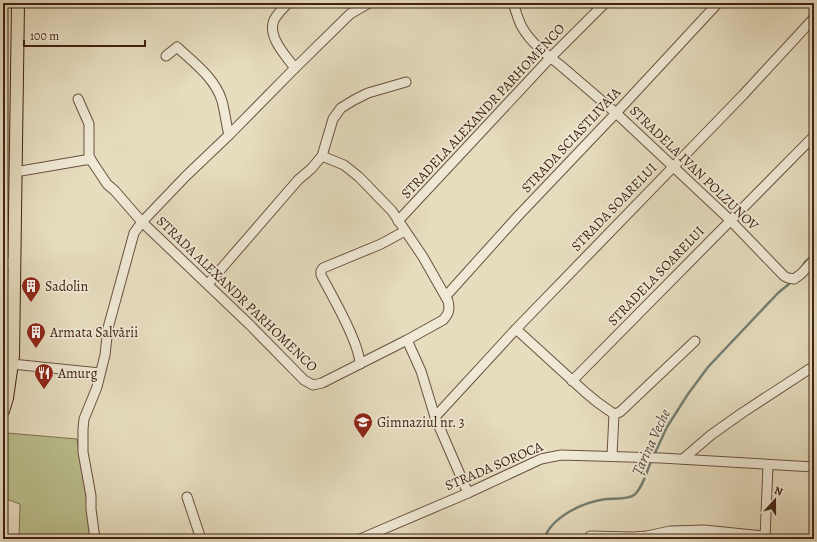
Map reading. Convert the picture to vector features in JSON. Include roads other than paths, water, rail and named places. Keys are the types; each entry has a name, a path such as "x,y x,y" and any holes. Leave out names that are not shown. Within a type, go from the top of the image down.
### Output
{"main road":[{"path":"3,412 7,398 9,359 9,263 15,172 18,3"}],"street":[{"path":"288,3 275,18 273,23 273,31 279,46 295,68"},
{"path":"95,539 91,509 91,496 83,452 84,419 97,387 105,355 108,328 115,298 133,236 142,222 186,176 295,68 350,14 369,3"},
{"name":"STRADELA IVAN POLZUNOV","path":"514,3 522,27 550,58 616,113 673,166 730,220 784,276 794,279 814,260"},
{"name":"STRADELA ALEXANDR PARHOMENCO","path":"398,221 550,58 605,3"},
{"name":"STRADA SCIASTLIVAIA","path":"446,296 518,216 718,3"},
{"name":"STRADA SOARELUI","path":"435,417 516,329 743,95 814,18"},
{"path":"166,56 177,48 209,76 218,90 222,101 229,135"},
{"path":"208,284 298,180 311,169 322,156 333,119 341,108 368,93 406,82"},
{"name":"STRADA ALEXANDR PARHOMENCO","path":"78,99 89,124 89,155 107,184 142,222 208,284 308,383 313,385 322,383 360,364 443,320 447,316 450,307 446,296 423,257 392,211 359,176 344,165 322,156"},
{"name":"STRADELA SOARELUI","path":"572,381 814,136"},
{"path":"15,172 91,160"},
{"path":"360,364 357,351 346,324 321,275 321,271 323,268 381,244 405,231"},
{"path":"516,329 596,402 614,414"},
{"path":"407,340 421,371 435,417 468,493"},
{"path":"614,414 620,412 695,341"},
{"path":"9,359 100,372"},
{"path":"683,459 711,435 742,413 814,367"},
{"path":"612,456 614,414"},
{"name":"STRADA SOROCA","path":"360,539 468,493 541,459 561,455 683,459 814,468"},
{"path":"590,536 641,536 662,531 704,530 765,538 768,465"},
{"path":"187,497 201,539"}],"waterway":[{"path":"802,267 814,254"},
{"name":"Țarina Veche","path":"654,455 667,427 688,394 708,367 778,293 789,284"},
{"name":"Țarina Veche","path":"544,539 554,523 561,517 579,507 588,503 606,499 624,498 634,495 642,483 652,459"}],"place":[{"name":"Sadolin","path":"31,303"},
{"name":"Armata Salvării","path":"36,349"},
{"name":"Amurg","path":"44,390"},
{"name":"Gimnaziul nr. 3","path":"363,439"}]}
